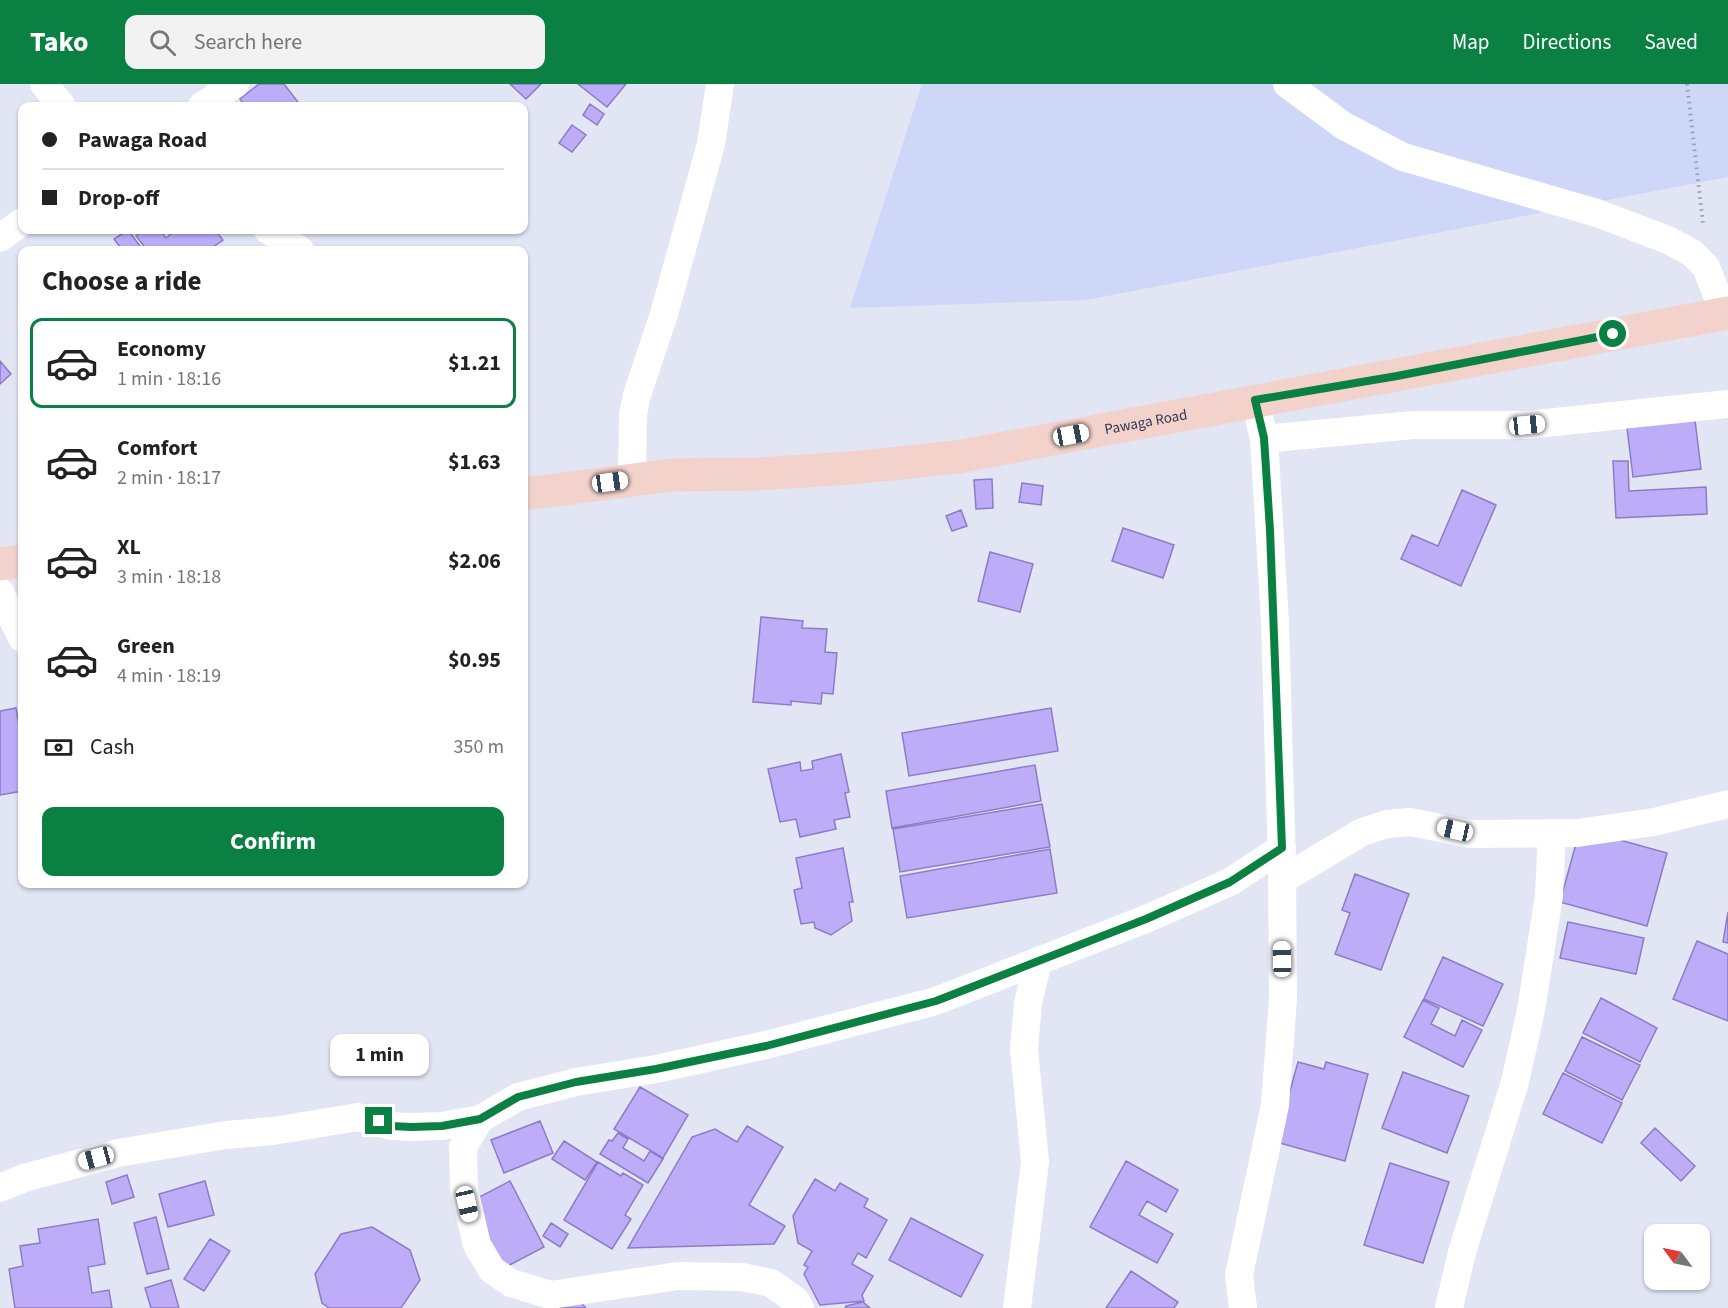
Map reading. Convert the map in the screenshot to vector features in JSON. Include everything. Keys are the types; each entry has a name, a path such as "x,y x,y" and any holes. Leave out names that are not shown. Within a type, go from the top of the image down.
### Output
{"main road":[{"name":"Pawaga Road","path":"528,494 632,479 851,468 957,456 1726,313"},
{"path":"0,564 18,562"}],"street":[{"path":"44,84 59,102"},
{"path":"208,102 235,84"},
{"path":"632,479 633,414 637,395 664,314 711,144 720,84"},
{"path":"1287,84 1344,126 1404,157 1645,229 1692,253 1706,267 1726,313"},
{"path":"0,238 18,225"},
{"path":"274,234 294,246"},
{"path":"1243,1308 1239,1275 1275,1105 1283,1000 1282,848 1275,622 1264,438 1255,400"},
{"path":"1264,438 1413,425 1527,425 1728,404"},
{"path":"0,592 18,630"},
{"path":"1282,880 1362,832 1387,824 1410,822 1472,834 1577,833 1654,822 1728,804"},
{"path":"1449,1308 1462,1252 1515,1082 1531,1010 1549,896 1552,833"},
{"path":"0,1188 24,1178 118,1152 226,1135 273,1131 358,1117 391,1126 411,1127 442,1126 480,1119 518,1097 576,1082 656,1069 766,1046 936,1001 1038,962 1230,882 1282,848"},
{"path":"1017,1308 1035,1162 1024,1049 1028,1002 1038,962"},
{"path":"480,1119 463,1147 464,1189 477,1245 492,1270 511,1283 550,1295 678,1276 742,1277 771,1283 795,1300 800,1308"}],"path":[{"path":"1687,84 1706,267"}],"shaded area":[{"path":"922,84 1728,84 1728,177 1086,300 850,308"}],"building":[{"path":"259,84 284,84 298,102 242,102 240,99"},
{"path":"510,84 541,84 526,99"},
{"path":"578,84 626,84 607,107"},
{"path":"590,104 604,114 597,125 583,115"},
{"path":"572,125 586,135 572,152 559,143"},
{"path":"122,234 131,234 140,246 119,246 114,239"},
{"path":"163,234 166,238 171,234 218,234 223,240 215,246 144,246 136,236"},
{"path":"0,361 11,374 0,384"},
{"path":"1695,420 1701,469 1633,477 1627,428"},
{"path":"1613,461 1628,461 1629,491 1706,487 1707,514 1616,518"},
{"path":"992,479 993,508 976,509 974,480"},
{"path":"1022,483 1043,486 1041,505 1019,502"},
{"path":"1462,490 1496,505 1461,586 1401,559 1412,535 1438,546"},
{"path":"961,510 967,526 952,531 946,516"},
{"path":"1123,528 1174,545 1163,578 1112,561"},
{"path":"990,552 1033,564 1020,612 978,601"},
{"path":"761,617 803,621 802,628 827,629 825,652 837,653 833,694 822,693 821,704 791,701 791,705 753,702"},
{"path":"16,708 18,792 0,795 0,711"},
{"path":"1051,708 1058,751 909,776 902,733"},
{"path":"841,754 849,792 845,793 850,817 834,820 836,829 800,837 796,819 780,822 768,769 800,762 801,771 813,769 812,761"},
{"path":"1035,765 1041,801 892,828 886,791"},
{"path":"1042,804 1050,847 900,872 893,829"},
{"path":"1580,829 1667,853 1647,926 1560,902"},
{"path":"843,848 853,902 849,902 852,921 831,935 815,928 814,922 801,924 794,890 802,888 796,858"},
{"path":"1050,849 1057,893 907,918 900,876"},
{"path":"1355,874 1409,894 1381,970 1335,954 1350,913 1342,910"},
{"path":"1728,912 1728,943 1723,942"},
{"path":"1568,922 1644,938 1636,974 1560,958"},
{"path":"1697,941 1728,954 1728,1021 1673,999"},
{"path":"1443,957 1503,984 1483,1026 1424,999"},
{"path":"1601,998 1657,1028 1640,1062 1583,1033"},
{"path":"1423,1000 1439,1008 1431,1024 1455,1036 1462,1020 1482,1030 1463,1067 1404,1037"},
{"path":"1582,1037 1640,1065 1622,1100 1565,1071"},
{"path":"1298,1062 1324,1069 1326,1062 1368,1074 1345,1161 1276,1142"},
{"path":"1403,1072 1469,1096 1447,1153 1382,1128"},
{"path":"1563,1073 1622,1103 1602,1143 1543,1114"},
{"path":"640,1087 688,1115 663,1158 614,1129"},
{"path":"540,1121 553,1153 504,1173 491,1140"},
{"path":"747,1126 783,1147 749,1205 785,1226 774,1244 628,1248 692,1137 715,1129 737,1142"},
{"path":"1655,1128 1695,1166 1681,1181 1641,1143"},
{"path":"618,1133 628,1139 623,1148 644,1161 650,1151 663,1159 648,1183 600,1154 609,1140 612,1141"},
{"path":"564,1141 597,1162 585,1180 552,1159"},
{"path":"1126,1161 1178,1190 1166,1212 1147,1201 1139,1215 1173,1234 1157,1263 1090,1227"},
{"path":"598,1162 621,1176 623,1173 643,1185 625,1215 631,1219 612,1249 564,1220"},
{"path":"1390,1163 1449,1182 1423,1263 1364,1245"},
{"path":"127,1175 134,1197 112,1204 106,1182"},
{"path":"815,1179 835,1191 840,1183 868,1199 864,1207 887,1220 866,1258 858,1253 852,1264 873,1276 862,1295 864,1301 820,1305 804,1274 808,1267 804,1265 812,1251 798,1243 793,1216"},
{"path":"205,1181 214,1215 168,1227 159,1194"},
{"path":"510,1181 544,1247 498,1271 464,1205"},
{"path":"156,1217 169,1269 147,1274 134,1223"},
{"path":"911,1218 983,1255 961,1297 889,1260"},
{"path":"98,1219 105,1264 88,1267 92,1293 109,1290 112,1308 15,1308 9,1269 23,1266 20,1246 40,1243 38,1229"},
{"path":"551,1223 568,1234 560,1247 543,1236"},
{"path":"372,1227 410,1250 420,1280 401,1308 329,1308 322,1303 315,1274 341,1234"},
{"path":"210,1239 230,1251 204,1291 184,1279"},
{"path":"1131,1271 1178,1302 1174,1308 1106,1308"},
{"path":"171,1280 179,1308 151,1308 145,1288"},
{"path":"573,1295 586,1308 560,1308"},
{"path":"863,1302 870,1308 845,1308 846,1306"}],"route":[{"path":"379,1121 391,1126 411,1127 442,1126 480,1119 518,1097 576,1082 656,1069 766,1046 936,1001 1146,919 1230,882 1282,848 1270,530 1264,438 1255,400 1397,376 1613,334"}]}
